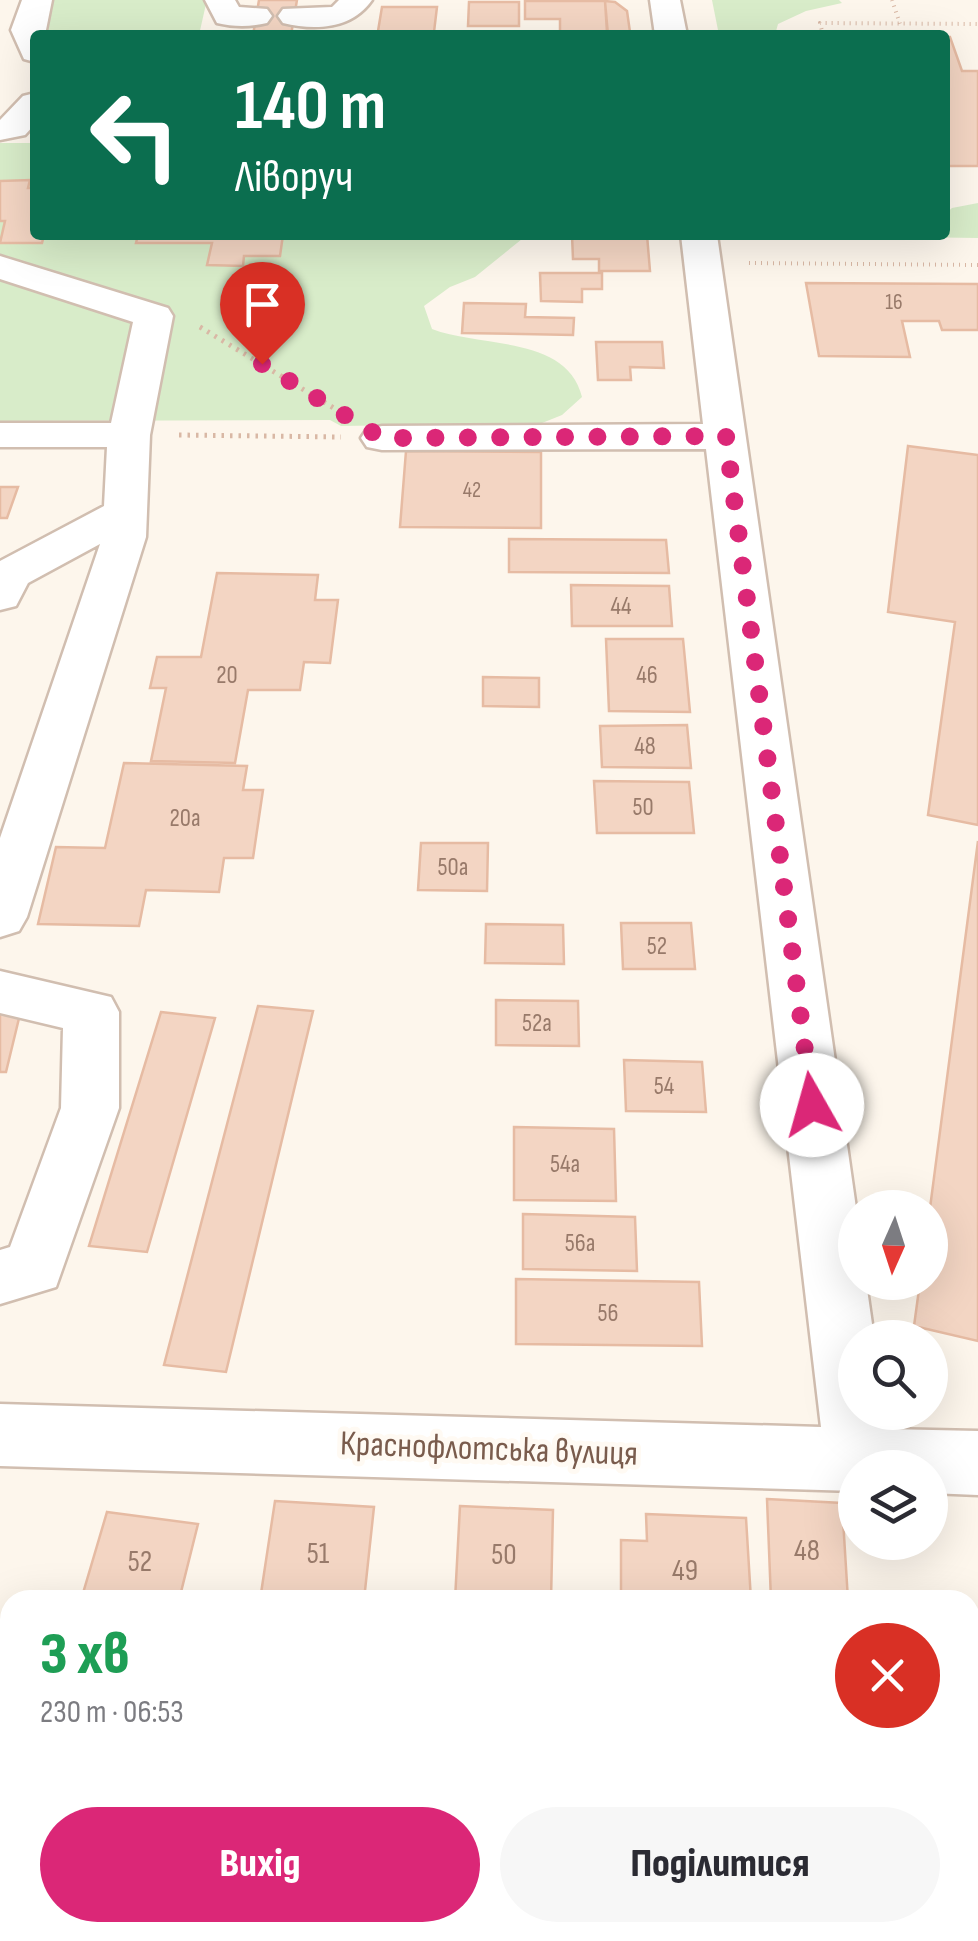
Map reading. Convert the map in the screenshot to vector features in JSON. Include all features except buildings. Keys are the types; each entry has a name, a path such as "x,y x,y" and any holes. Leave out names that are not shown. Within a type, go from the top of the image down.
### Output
{"street":[{"path":"30,36 28,30 37,0"},
{"path":"220,0 228,16 256,16"},
{"path":"294,16 340,16 357,0"},
{"path":"666,0 670,30"},
{"path":"0,130 13,128 30,108"},
{"path":"715,249 726,436 857,1450"},
{"path":"0,267 154,316 129,435 124,537 0,916"},
{"path":"0,435 129,435"},
{"path":"382,438 726,436"},
{"path":"0,596 8,575 125,512"},
{"path":"0,992 91,1012 90,1108 34,1268 0,1277"},
{"name":"Краснофлотська вулиця","path":"0,1435 838,1458"},
{"name":"Краснофлотська вулиця","path":"948,1462 978,1463"}],"path":[{"path":"892,0 900,24"},
{"path":"822,30 820,23 978,24"},
{"path":"715,249 978,265"},
{"path":"154,316 203,327 382,438"},
{"path":"129,435 382,438"}],"green space":[{"path":"53,0 203,0 206,4 200,30 48,30 44,26"},
{"path":"712,0 842,3 806,11 778,24 776,30 718,30"},
{"path":"0,143 30,143 30,240 521,240 475,277 450,287 424,306 432,329 541,353 573,377 582,397 562,415 542,423 341,426 330,420 0,421"},
{"path":"978,203 978,238 950,238 952,208"}],"route":[{"path":"262,364 382,438 726,436 812,1105"}]}
